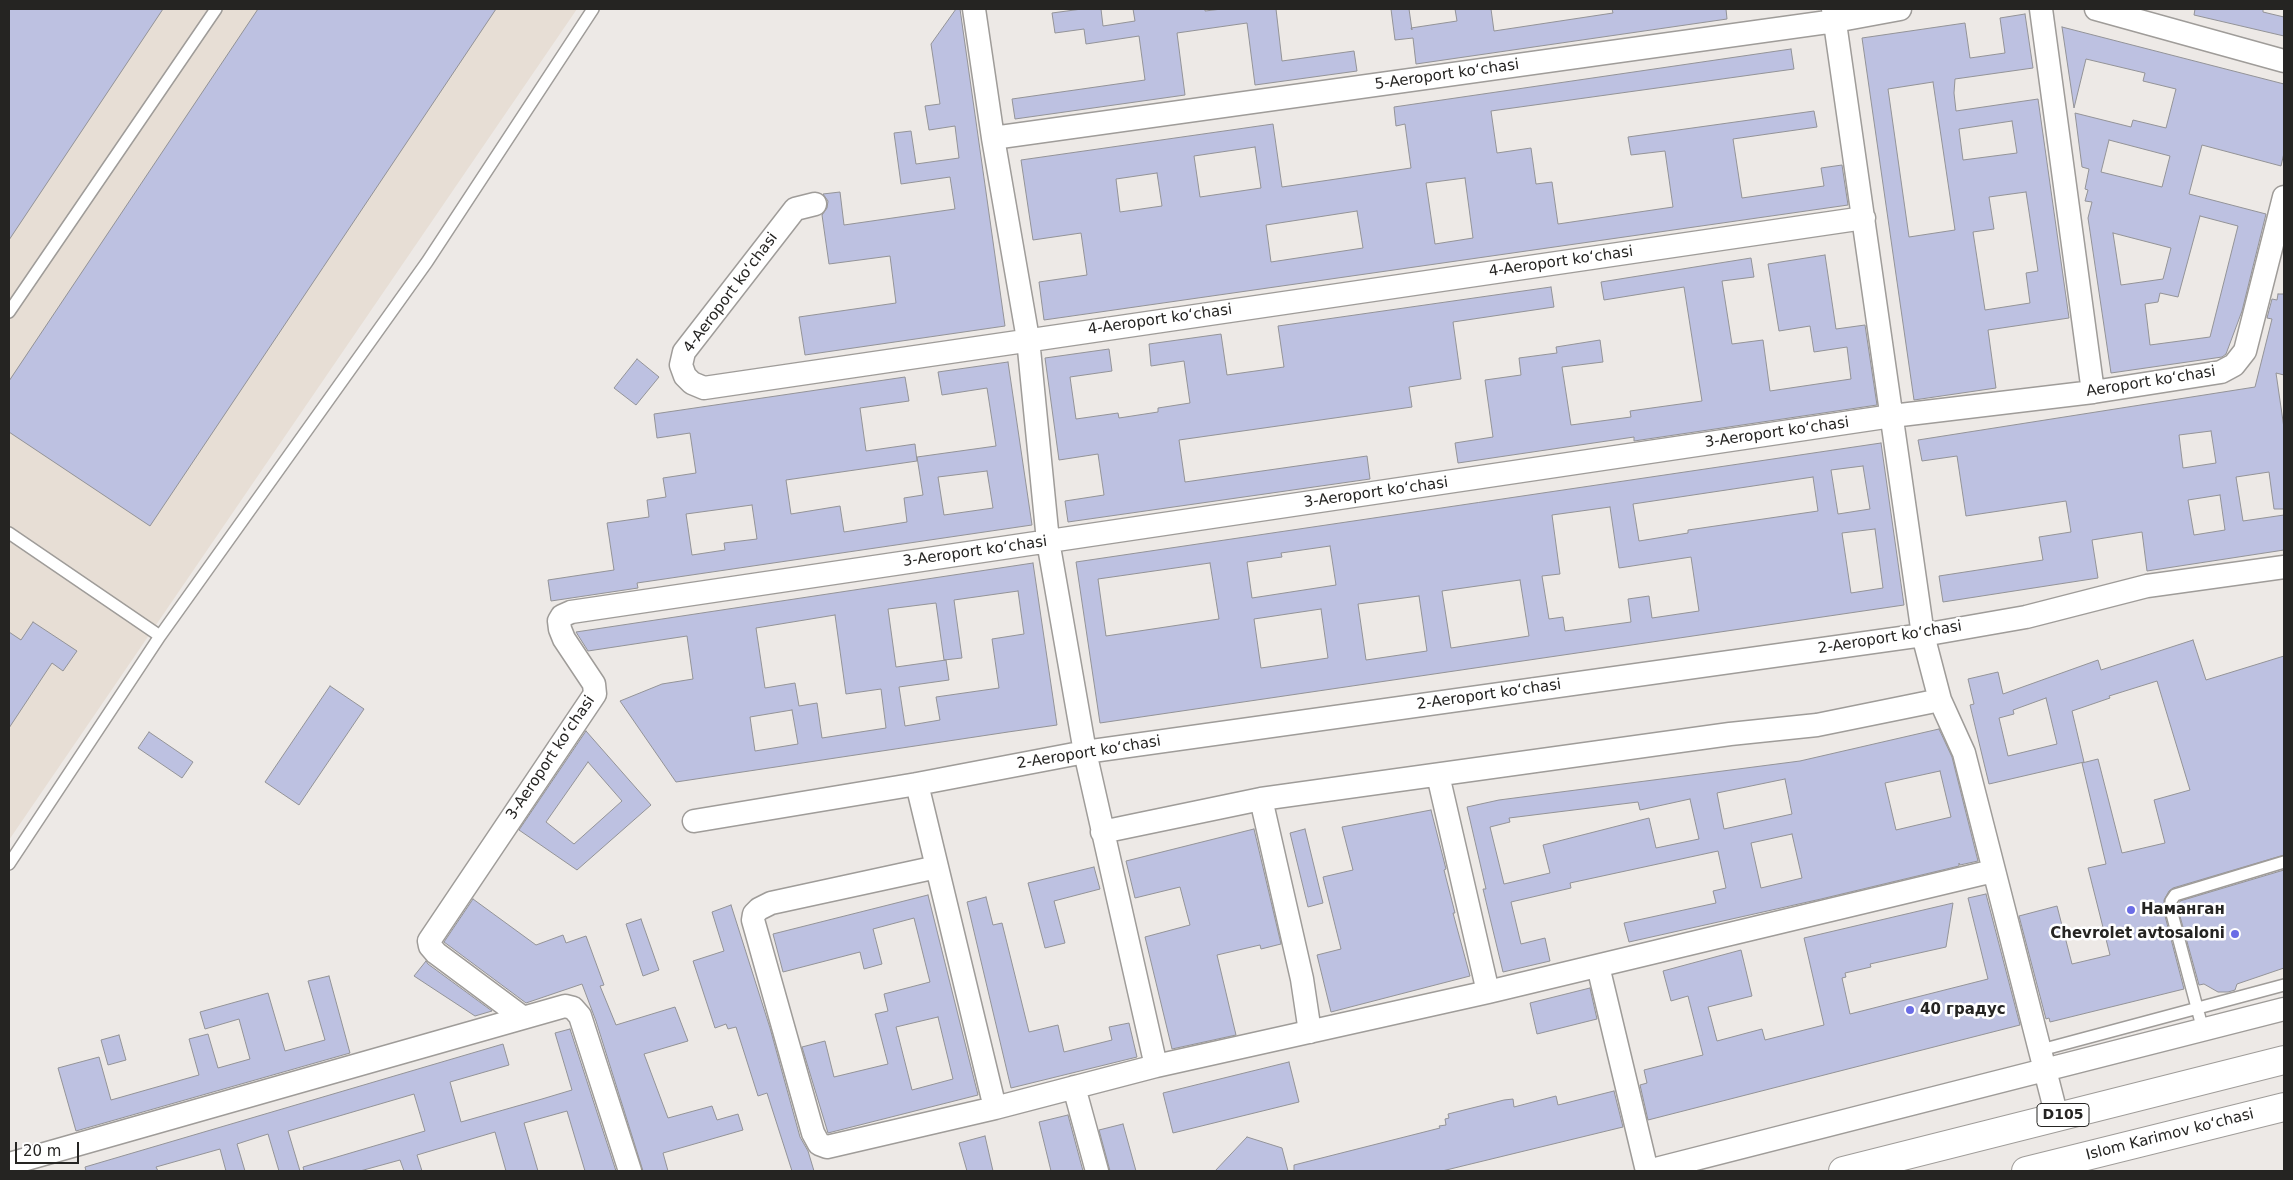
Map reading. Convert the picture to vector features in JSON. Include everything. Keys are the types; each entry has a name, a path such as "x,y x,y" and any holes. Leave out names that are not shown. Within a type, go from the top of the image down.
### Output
{"highway":[{"name":"D105","path":"1843,1171 2284,1060"},
{"name":"Islom Karimov koʻchasi","path":"2026,1171 2080,1165 2284,1107"}],"street":[{"path":"974,9 993,138 1028,339 1048,541 1085,752 1156,1066"},
{"name":"5-Aeroport koʻchasi","path":"993,138 1834,15 1900,9"},
{"path":"2041,9 2093,392"},
{"path":"2096,9 2284,61"},
{"path":"1834,15 1923,635 1940,700 1964,753 2058,1117"},
{"name":"Aeroport koʻchasi","path":"1892,416 2093,392 2221,372 2234,365 2245,351 2284,197"},
{"name":"4-Aeroport koʻchasi","path":"815,204 796,209 684,352 681,365 685,376 692,383 704,388 1028,339 1864,218"},
{"name":"3-Aeroport koʻchasi","path":"522,1017 436,953 430,946 429,941 595,694 594,684 560,629 559,621 562,616 580,610 1892,416"},
{"name":"2-Aeroport koʻchasi","path":"694,821 917,784 1085,752 1923,635 2026,617 2148,586 2284,566"},
{"path":"1102,832 1262,799 1720,736 1817,725 1940,700"},
{"path":"1438,775 1488,992"},
{"path":"917,784 996,1108"},
{"path":"1262,799 1302,979 1310,1032"},
{"path":"937,867 771,903 754,914 753,920 813,1134 819,1144 827,1147 839,1146 996,1108 1156,1066 1488,992 1993,871"},
{"path":"1598,966 1647,1171 2200,1019 2284,1009"},
{"path":"9,1164 565,1006 573,1008 580,1016 630,1171"},
{"path":"1074,1087 1097,1171"}],"lane":[{"path":"9,312 216,9"},
{"path":"9,864 160,636 427,262 593,9"},
{"path":"9,533 160,636"},
{"path":"2284,862 2175,895 2171,901 2171,910 2200,1019 2284,985"}],"shaded area":[{"path":"9,9 577,9 9,840"}],"building":[{"path":"9,9 163,9 9,240"},
{"path":"258,9 496,9 150,526 9,432 9,381"},
{"path":"956,9 960,9 1005,326 805,355 799,317 896,303 890,256 829,264 822,215 827,208 828,201 823,194 840,192 844,225 955,209 950,177 901,184 894,133 911,131 916,164 959,158 955,126 929,130 925,106 940,104 931,44"},
{"path":"1082,9 1101,9 1103,26 1135,21 1133,9 1205,9 1205,11 1222,9 1276,9 1282,61 1354,51 1357,71 1255,85 1247,23 1177,33 1185,95 1015,119 1012,99 1145,80 1139,36 1086,44 1084,29 1055,33 1052,13"},
{"path":"1391,9 1409,9 1412,28 1457,21 1455,9 1491,9 1494,31 1613,13 1612,9 1726,9 1727,19 1416,64 1413,38 1395,40"},
{"path":"2195,9 2263,9 2263,12 2284,17 2284,36 2194,15"},
{"path":"2025,14 2033,68 1955,79 1956,111 2038,99 2069,318 1988,330 1996,388 1914,400 1862,38 1965,23 1970,58 2005,53 2000,18","holes":["1933,82 1955,230 1909,237 1888,89","2012,121 2017,153 1963,160 1959,129","2026,192 2038,271 2026,273 2030,303 1985,310 1973,232 1994,229 1989,197"]},
{"path":"2062,27 2284,84 2284,153 2281,166 2202,145 2189,194 2266,214 2242,311 2226,354 2222,357 2111,373 2088,218 2092,202 2085,201 2088,190 2085,189 2089,169 2082,167 2075,113 2131,127 2133,120 2166,128 2176,89 2143,81 2145,73 2086,59 2074,108","holes":["2109,140 2170,156 2162,187 2101,172","2200,216 2238,226 2210,337 2150,345 2145,304 2158,302 2160,293 2178,297","2113,233 2171,248 2163,279 2121,285"]},
{"path":"1791,49 1794,69 1491,111 1497,153 1531,148 1536,184 1552,182 1558,224 1673,207 1665,151 1631,155 1628,137 1814,111 1817,127 1733,139 1742,198 1824,186 1821,168 1842,165 1848,205 1044,320 1039,282 1087,275 1081,233 1033,240 1021,160 1273,124 1282,187 1411,168 1405,124 1396,126 1394,107","holes":["1255,147 1261,188 1200,197 1194,156","1157,173 1162,206 1120,212 1116,179","1465,178 1473,238 1435,244 1426,183","1357,211 1363,248 1271,262 1266,225"]},
{"path":"1825,255 1836,329 1865,325 1877,405 1634,441 1634,437 1458,463 1455,443 1493,437 1485,380 1521,375 1519,358 1557,353 1556,347 1600,340 1603,362 1562,367 1571,425 1631,417 1630,411 1702,401 1684,287 1604,300 1601,282 1751,258 1754,277 1722,281 1732,344 1763,340 1770,391 1851,379 1847,347 1814,352 1810,326 1779,331 1768,264"},
{"path":"1551,287 1554,307 1453,322 1461,379 1409,387 1412,407 1179,440 1185,482 1367,456 1370,479 1068,522 1065,501 1104,495 1098,454 1059,460 1045,358 1109,349 1112,371 1070,377 1076,419 1118,413 1119,418 1158,412 1158,408 1190,403 1184,361 1151,366 1149,344 1221,334 1227,375 1284,367 1278,326"},
{"path":"2278,294 2284,294 2284,375 2276,373 2284,428 2284,509 2274,509 2269,472 2236,477 2243,521 2284,515 2284,550 2147,571 2142,532 2092,540 2098,578 1943,602 1939,576 2043,560 2039,537 2071,532 2066,501 1966,516 1957,456 1922,461 1918,440 2255,387 2272,319 2267,318 2272,299 2277,300","holes":["2211,431 2216,463 2183,468 2179,435","2220,495 2225,530 2194,535 2188,500"]},
{"path":"637,359 659,377 636,405 614,388"},
{"path":"1008,362 1032,525 637,583 638,588 551,601 548,580 614,570 607,523 649,517 647,500 666,497 663,478 696,473 690,433 657,438 654,414 905,377 909,401 860,408 866,451 915,444 917,461 786,480 791,514 840,506 844,532 907,522 904,498 923,495 917,457 996,446 987,388 942,395 938,372","holes":["987,471 993,508 944,515 938,477","752,505 757,539 724,543 725,550 692,555 686,514"]},
{"path":"1881,443 1904,605 1100,723 1076,562","holes":["1863,466 1870,509 1838,514 1831,470","1813,477 1818,511 1688,530 1688,533 1639,541 1633,504","1610,507 1619,568 1691,557 1699,611 1652,618 1649,596 1628,599 1631,622 1565,631 1563,617 1549,619 1542,576 1560,574 1552,515","1875,529 1883,588 1851,593 1842,533","1330,546 1336,585 1252,598 1247,562 1282,557 1281,553","1210,563 1219,619 1106,636 1098,579","1520,580 1529,636 1451,648 1442,591","1419,596 1427,651 1366,660 1358,604","1321,609 1328,658 1261,668 1254,619"]},
{"path":"1033,563 1057,725 676,782 620,701 662,684 693,679 687,636 588,651 576,632","holes":["1018,591 1024,634 992,639 999,688 936,697 940,720 905,726 899,687 949,680 946,660 896,667 888,609 936,603 944,660 962,658 954,600","835,615 846,694 881,689 886,728 822,738 817,703 799,706 795,683 765,688 756,628","792,710 798,744 755,751 750,717"]},
{"path":"33,622 77,651 63,671 52,663 9,728 9,632 21,640"},
{"path":"2193,640 2206,680 2284,656 2284,855 2173,888 2169,891 2164,900 2164,912 2184,989 2050,1022 2049,1018 2046,1019 2019,916 2057,906 2072,964 2110,955 2088,868 2106,864 2082,763 2098,759 2122,853 2165,843 2154,800 2190,790 2157,681 2109,696 2110,698 2072,711 2084,762 1989,784 1970,705 1974,704 1968,679 1998,672 2003,694 2098,660 2101,670","holes":["2046,698 2057,744 2008,756 1999,718 2014,714 2013,710"]},
{"path":"330,686 364,709 299,805 265,782"},
{"path":"1939,729 1952,757 1978,861 1960,865 1959,863 1959,866 1629,942 1624,923 1716,903 1713,891 1726,888 1718,851 1570,883 1571,888 1511,902 1521,944 1545,938 1550,961 1503,972 1483,889 1486,889 1467,807 1499,800 1800,761","holes":["1940,771 1951,817 1896,830 1885,783","1785,779 1792,814 1724,829 1717,793","1690,799 1699,839 1656,848 1649,818 1543,845 1550,873 1504,884 1490,827 1510,822 1509,818 1638,802 1640,810","1792,834 1802,878 1761,888 1751,843"]},
{"path":"586,731 651,805 577,870 519,830","holes":["588,762 622,801 574,844 546,822"]},
{"path":"149,732 193,762 182,778 138,748"},
{"path":"1431,810 1446,869 1444,870 1455,913 1453,913 1470,976 1331,1012 1317,955 1341,949 1323,877 1353,870 1342,827"},
{"path":"1254,829 1281,944 1261,949 1260,945 1217,955 1236,1035 1172,1049 1145,937 1190,925 1180,887 1135,898 1126,861"},
{"path":"1305,829 1323,903 1308,907 1290,833"},
{"path":"1094,867 1100,889 1054,901 1065,943 1045,948 1028,883"},
{"name":"Chevrolet avtosaloni","path":"2284,870 2284,968 2237,984 2235,990 2228,992 2218,992 2204,984 2199,985 2178,909 2180,901"},
{"path":"1986,894 2020,1025 1648,1120 1640,1085 1647,1083 1644,1070 1703,1055 1688,996 1671,1001 1663,971 1741,950 1752,996 1708,1007 1717,1041 1762,1029 1765,1040 1824,1025 1804,938 1953,903 1946,947 1870,964 1871,967 1845,973 1846,977 1842,978 1850,1014 1988,979 1968,898"},
{"path":"928,895 978,1095 828,1133 802,1047 825,1041 834,1077 888,1064 875,1014 888,1011 884,994 930,982 914,918 873,929 882,964 864,969 860,952 783,972 773,934","holes":["938,1017 953,1079 912,1090 896,1027"]},
{"path":"986,897 993,925 1002,923 1029,1032 1058,1025 1064,1052 1112,1040 1109,1027 1129,1023 1137,1057 1011,1088 967,902"},
{"path":"473,899 536,945 563,935 566,943 586,936 604,985 600,986 616,1025 675,1007 688,1041 644,1054 668,1118 712,1106 717,1120 738,1114 743,1130 663,1153 668,1171 643,1171 596,1021 582,984 526,1003 444,942"},
{"path":"731,905 770,1028 800,1137 808,1151 814,1171 792,1171 767,1093 758,1096 736,1027 728,1029 726,1024 715,1028 693,961 724,951 712,912"},
{"path":"641,919 659,970 643,976 626,924"},
{"path":"426,961 492,1011 475,1016 414,976"},
{"path":"329,976 350,1053 76,1131 58,1068 99,1057 111,1100 199,1075 189,1039 208,1034 218,1068 250,1059 239,1019 205,1029 200,1012 268,993 285,1051 325,1040 308,981"},
{"path":"1590,988 1597,1019 1537,1034 1530,1003"},
{"path":"570,1029 616,1171 585,1171 567,1111 524,1123 538,1171 506,1171 495,1132 417,1155 422,1171 404,1171 400,1160 360,1171 304,1171 303,1167 425,1131 414,1094 288,1131 300,1171 279,1171 268,1134 237,1144 245,1171 226,1171 220,1149 156,1167 158,1171 86,1171 85,1167 503,1044 509,1065 450,1082 461,1122 542,1099 572,1090 555,1033"},
{"path":"119,1035 126,1060 108,1065 101,1040"},
{"path":"1289,1062 1299,1102 1173,1133 1163,1093"},
{"path":"1614,1091 1623,1127 1442,1171 1294,1171 1294,1165 1440,1128 1439,1126 1446,1125 1445,1119 1449,1118 1448,1114 1504,1100 1513,1099 1514,1107 1556,1096 1558,1105"},
{"path":"1068,1115 1083,1171 1051,1171 1039,1122"},
{"path":"1123,1124 1136,1171 1110,1171 1099,1130"},
{"path":"985,1136 993,1171 967,1171 959,1143"},
{"path":"1247,1137 1282,1148 1288,1171 1215,1171"}],"place":[{"name":"Наманган","path":"2131,910"},
{"name":"Chevrolet avtosaloni","path":"2235,934"},
{"name":"40 градус","path":"1910,1010"}]}
